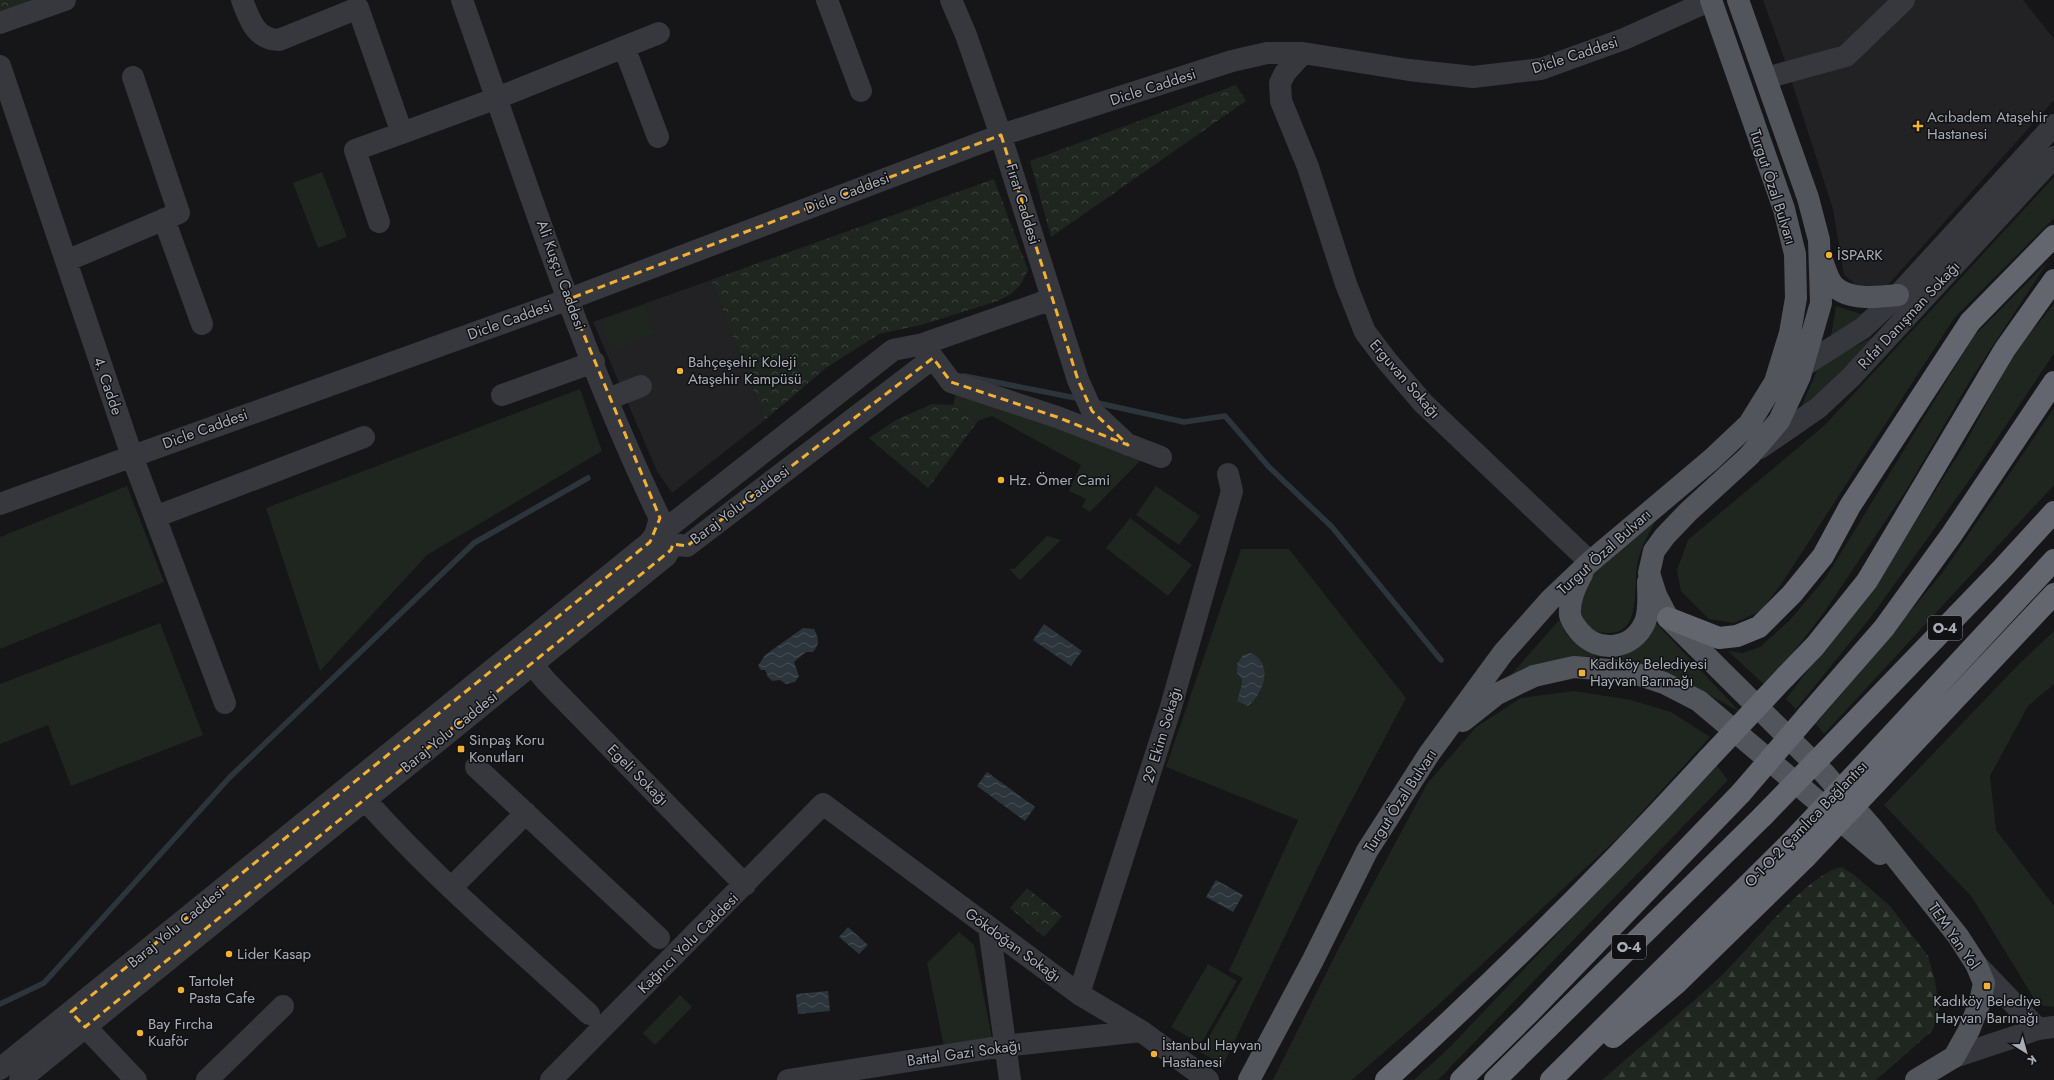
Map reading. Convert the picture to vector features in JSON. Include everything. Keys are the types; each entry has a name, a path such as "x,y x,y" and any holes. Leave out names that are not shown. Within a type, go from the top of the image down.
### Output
{"highway":[{"path":"1668,618 1719,638 1737,636 1759,627 1792,594 1823,556 1850,506 1970,322 2054,236"},
{"path":"1386,1080 1447,1024 1630,844 1815,646 1867,581 2005,349 2054,280"},
{"path":"1461,1080 1534,1008 1741,793 1884,628 1952,534 2054,382"},
{"name":"O-4","path":"1495,1080 1763,816 2000,571 2054,512"},
{"name":"O-1-O-2 Çamlıca Bağlantısı","path":"1551,1080 1790,843 1869,776 2054,560"},
{"path":"1561,1080 1678,982 1805,858 1869,776 2054,594"}],"main road":[{"name":"Turgut Özal Bulvarı","path":"1249,1080 1313,960 1367,851 1429,754 1503,653 1550,600 1587,566 1712,459 1749,424 1775,382 1790,333 1796,298 1795,254 1784,209 1711,0"},
{"name":"Turgut Özal Bulvarı","path":"1587,566 1572,595 1570,616 1574,626 1589,641 1600,646 1627,643 1640,631 1646,620 1648,573 1654,551 1665,536 1749,456 1779,421 1804,366 1821,303 1819,240 1808,198 1738,0"},
{"path":"1819,255 1834,286 1850,295 1871,298 1898,295"},
{"path":"1648,573 1656,595 1668,618 1824,773 1873,829 1918,887"},
{"path":"1429,754 1462,721 1496,694 1534,676 1574,667 1631,672 1664,683 1699,701 1918,887"},
{"name":"TEM Yan Yol","path":"1916,1080 1954,1057 1969,1030 1980,1002 1984,983 1976,964 1958,936 1918,887"}],"street":[{"path":"0,23 65,0"},
{"path":"242,0 255,29 265,37 279,40 358,8 402,133"},
{"name":"Ali Kuşçu Caddesi","path":"462,0 569,299 608,399 643,482 666,531"},
{"path":"827,0 861,91"},
{"name":"Fırat Caddesi","path":"951,0 966,34 1001,135 1052,299 1082,388 1091,410 1128,445"},
{"name":"Dicle Caddesi","path":"0,504 569,299 1001,135 1232,61 1267,53 1304,53 1409,70 1473,77 1541,69 1624,39 1711,0"},
{"path":"1766,78 1846,56 1904,0"},
{"path":"379,222 355,150 497,98 659,33"},
{"path":"624,47 658,137"},
{"name":"Erguvan Sokağı","path":"1304,53 1285,73 1280,83 1280,101 1308,167 1346,284 1365,332 1387,361 1423,403 1587,566"},
{"name":"4. Cadde","path":"0,66 132,456 225,703"},
{"path":"66,261 180,213 133,77"},
{"name":"Rıfat Danışman Sokağı","path":"1775,382 1804,366 1863,328 1898,295 2054,125"},
{"name":"Rıfat Danışman Sokağı","path":"1749,456 1818,408 1851,377 2054,157"},
{"path":"164,219 202,324"},
{"name":"Baraj Yolu Caddesi","path":"666,531 687,546 928,351 1052,299"},
{"name":"Baraj Yolu Caddesi","path":"526,656 650,542 655,535 666,531 893,350 928,351"},
{"path":"928,351 951,382 1057,417 1161,457"},
{"path":"502,395 594,362"},
{"path":"608,399 641,386"},
{"path":"154,517 364,437"},
{"name":"29 Ekim Sokağı","path":"1079,994 1170,710 1232,491 1228,474"},
{"name":"Baraj Yolu Caddesi","path":"20,1080 78,1020 358,792 526,656 666,556 666,531"},
{"name":"Egeli Sokağı","path":"526,656 546,681 745,885"},
{"path":"476,767 659,938"},
{"path":"358,792 451,888 589,1014"},
{"name":"Gökdoğan Sokağı","path":"823,804 1079,994 1141,1031 1208,1080"},
{"name":"Kağnıcı Yolu Caddesi","path":"551,1080 745,885 823,804"},
{"path":"451,888 526,813"},
{"path":"989,927 1004,1046 1010,1080"},
{"path":"1976,964 2046,1028"},
{"path":"207,1080 283,1006"},
{"path":"78,1020 136,1080"},
{"name":"Baraj Yolu Caddesi","path":"0,1069 78,1020"},
{"path":"1954,1057 2046,1028"},
{"name":"Battal Gazi Sokağı","path":"788,1080 1004,1046 1141,1031"}],"highlighted area":[{"path":"1001,135 1078,380 1092,411 1128,445 1057,417 951,382 933,358 687,546 673,544 671,550 85,1027 71,1012 650,542 660,518 569,299"}],"shaded area":[{"name":"Acıbadem Ataşehir Hastanesi","path":"1763,0 2023,0 2054,39 2054,100 1887,286 1879,289 1856,285 1844,275 1833,209 1784,58"},
{"name":"Bahçeşehir Koleji Ataşehir Kampüsü","path":"711,280 765,420 672,493 657,471 593,322"}],"green space":[{"path":"0,0 32,0 0,12"},
{"path":"1236,85 1246,101 1051,237 1030,161"},
{"path":"322,172 347,237 318,248 293,183"},
{"path":"2054,177 2054,218 1955,317 1782,583 1761,611 1734,623 1709,619 1681,591 1677,570 1688,540 1825,425"},
{"path":"994,179 1028,270 1021,284 1011,294 998,301 921,325 879,334 826,368 765,420 711,280"},
{"path":"2047,263 1971,379 1907,489 1825,611 1767,687 1728,651 1743,653 1760,647 1790,620 1826,577 1974,336"},
{"path":"2054,304 2054,353 1973,475 1871,617 1796,709 1786,699 1895,554 1965,444 2014,353"},
{"path":"644,305 655,334 612,350 601,321"},
{"path":"1836,306 1867,316 1831,336"},
{"path":"1882,332 1800,410 1819,366"},
{"path":"580,389 602,451 427,555 320,671 266,508"},
{"path":"957,390 1141,460 1090,512 1082,507 1086,499 1069,491 1081,465 992,416 978,421 953,405"},
{"path":"932,404 953,405 978,421 928,488 869,438 896,420"},
{"path":"2054,408 2054,485 1824,734 1816,724 1943,572"},
{"path":"127,486 164,582 0,649 0,537"},
{"path":"1156,486 1200,516 1179,545 1136,515"},
{"path":"1130,518 1192,565 1168,596 1106,548"},
{"path":"1655,522 1639,556 1636,571 1634,606 1632,616 1627,625 1620,631 1610,633 1592,630 1579,617 1584,588 1595,569"},
{"path":"1047,536 1061,540 1020,580 1009,569 1014,569"},
{"path":"1241,549 1289,549 1406,698 1336,830 1223,1065 1200,1052 1243,978 1229,971 1298,820 1166,767"},
{"path":"1559,620 1568,636 1585,648 1655,622 1740,712 1671,674 1625,659 1601,657 1575,658 1546,664 1504,683"},
{"path":"160,623 203,735 71,786 48,725 0,744 0,684"},
{"path":"2054,631 2054,684 2028,706 1990,776 1996,830 2054,906 2054,1007 2038,1005 1972,897 1884,805 2018,665"},
{"path":"1574,691 1631,700 1671,712 1710,737 1621,835 1436,1007 1352,1080 1273,1080 1341,944 1427,784 1476,727 1521,698"},
{"path":"1717,766 1728,780 1438,1080 1414,1080 1450,1047"},
{"path":"1841,867 1853,874 1890,906 1928,956 1935,980 1939,1009 1933,1030 1876,1080 1602,1080 1719,978 1777,915 1794,899 1826,873"},
{"path":"1027,888 1062,916 1044,937 1010,908"},
{"path":"959,932 974,945 992,1039 944,1047 927,963"},
{"path":"1208,964 1237,981 1201,1044 1171,1027"},
{"path":"680,995 692,1007 655,1045 643,1033"}],"water":[{"path":"1044,624 1082,651 1071,666 1033,640"},
{"path":"803,628 814,629 818,641 817,646 813,652 806,652 794,662 799,676 795,682 786,684 780,680 772,681 768,677 765,670 761,670 758,666 765,655"},
{"path":"1251,653 1258,658 1262,664 1264,679 1258,694 1248,706 1237,701 1242,679 1237,673 1237,664 1243,655"},
{"path":"987,772 1035,807 1025,821 977,786"},
{"path":"1216,880 1243,895 1233,912 1206,897"},
{"path":"848,927 868,945 859,954 839,937"},
{"path":"828,991 830,1011 798,1014 796,994"}],"waterway":[{"path":"964,376 1081,399"},
{"path":"1093,402 1184,422 1225,416 1269,467 1332,527 1441,660"},
{"path":"0,1004 44,983 230,777 474,543 588,478"}],"place":[{"name":"Acıbadem Ataşehir Hastanesi","path":"1918,126"},
{"name":"İSPARK","path":"1829,255"},
{"name":"Bahçeşehir Koleji Ataşehir Kampüsü","path":"680,371"},
{"name":"Hz. Ömer Cami","path":"1001,480"},
{"name":"Kadıköy Belediyesi Hayvan Barınağı","path":"1582,673"},
{"name":"Sinpaş Koru Konutları","path":"461,749"},
{"name":"Lider Kasap","path":"229,954"},
{"name":"Kadıköy Belediye Hayvan Barınağı","path":"1987,986"},
{"name":"Tartolet Pasta Cafe","path":"181,990"},
{"name":"Bay Fırcha Kuaför","path":"140,1033"},
{"name":"İstanbul Hayvan Hastanesi","path":"1154,1054"}]}
